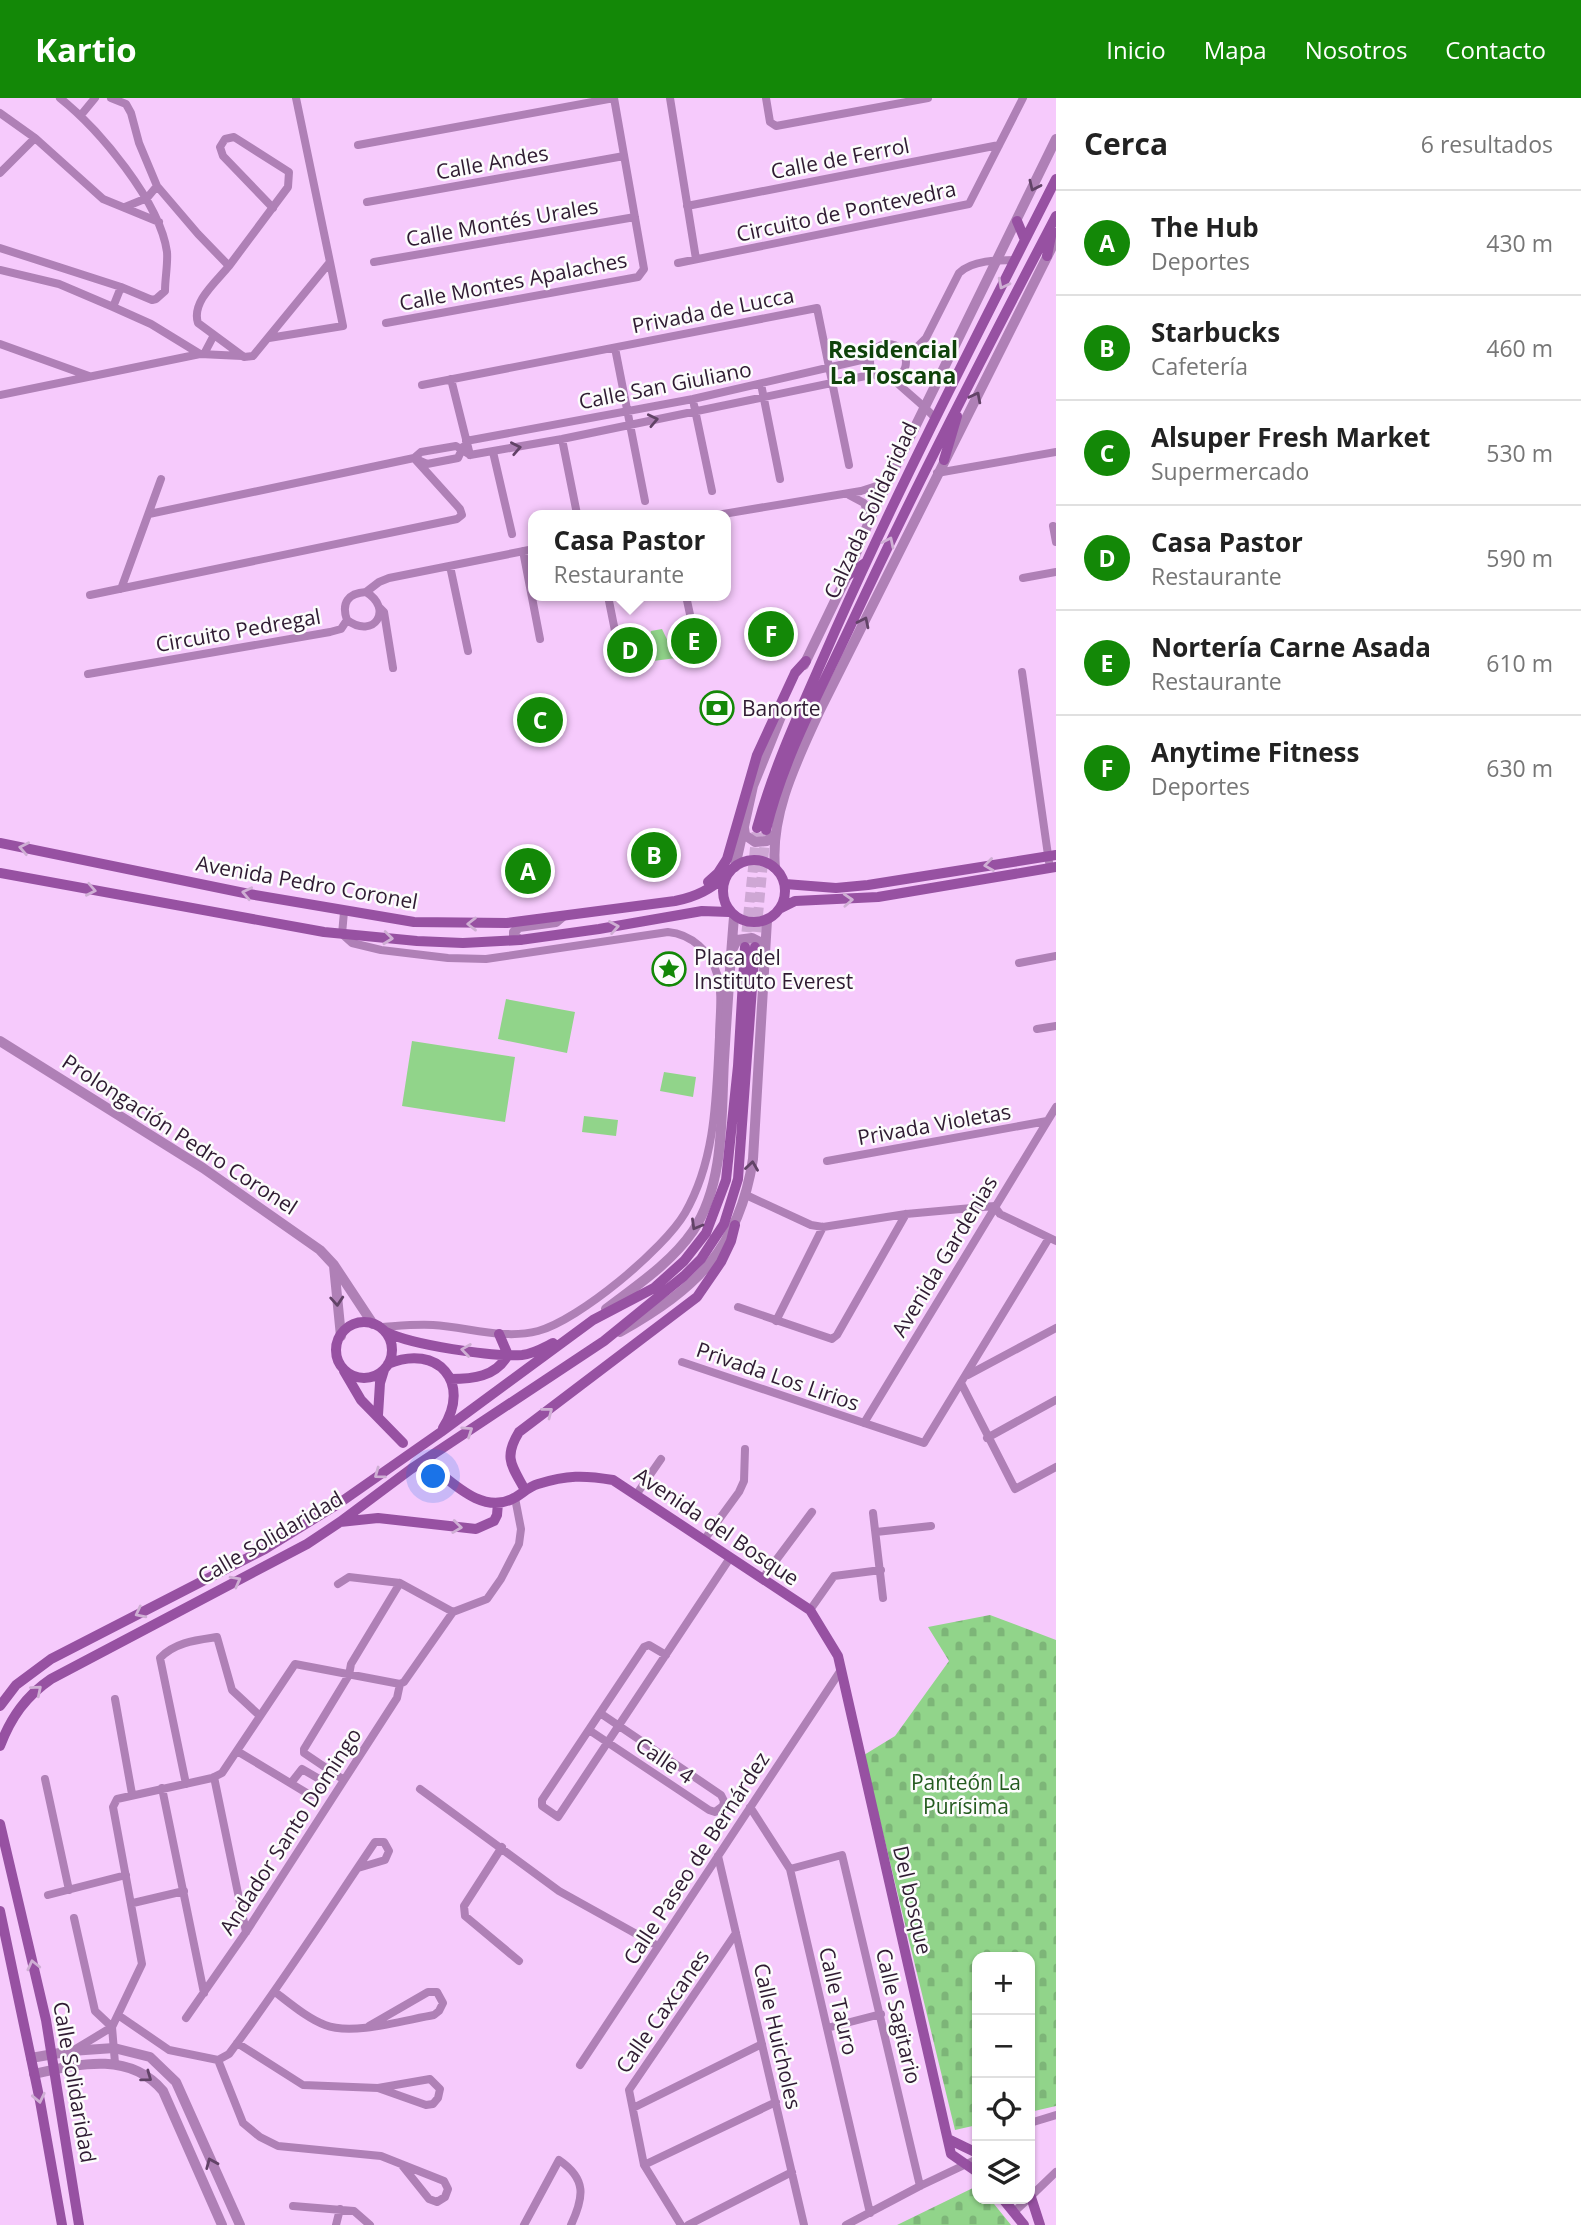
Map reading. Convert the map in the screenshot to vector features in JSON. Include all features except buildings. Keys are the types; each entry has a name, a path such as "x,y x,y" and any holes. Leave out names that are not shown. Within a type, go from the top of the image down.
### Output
{"main road":[{"name":"Calzada Solidaridad","path":"766,830 780,755 865,563 924,438 1056,179"},
{"path":"1047,256 1056,216"},
{"name":"Calzada Solidaridad","path":"766,830 783,771 887,546 1056,216"},
{"path":"1017,221 1025,240"},
{"path":"944,460 965,390"},
{"path":"910,439 924,438"},
{"path":"847,576 865,563"},
{"path":"589,913 601,905 686,894 718,873 730,852 757,755 795,673 806,661"},
{"name":"Avenida Pedro Coronel","path":"0,843 344,912 414,922 507,923 687,899 713,887 731,871"},
{"path":"781,908 785,884 775,868 760,860 751,860 731,871 723,894 732,915 755,923 767,920 795,901 857,900 1053,862"},
{"path":"785,884 836,888 868,886 1053,862"},
{"name":"Avenida Pedro Coronel","path":"0,873 342,934 436,942 520,940 702,911 732,915"},
{"path":"593,1320 654,1288 684,1261 706,1233 713,1219 724,1186 730,1155 750,947 742,1151 738,1179 724,1224 709,1247 684,1276 604,1341"},
{"path":"525,1490 510,1463 511,1445 519,1432 697,1297 721,1262 731,1241 734,1225"},
{"name":"Calle Solidaridad","path":"0,1706 16,1685 51,1659 265,1549 338,1504 593,1320"},
{"path":"403,1443 361,1400 341,1365 337,1350 341,1336 351,1326 358,1323 379,1327 419,1343 508,1355 531,1354 578,1332"},
{"path":"377,1415 380,1383 392,1348 379,1327"},
{"path":"499,1334 508,1355"},
{"name":"Calle Solidaridad","path":"0,1746 17,1710 29,1696 51,1679 307,1544 411,1469 604,1341"},
{"path":"450,1379 482,1377 499,1367 508,1355"},
{"path":"341,1365 352,1375 359,1377 374,1376 387,1366 415,1356 439,1365 453,1387 453,1405 441,1432"},
{"path":"340,1522 378,1518 475,1529 494,1521 499,1510 498,1503 472,1497 436,1470"},
{"name":"Avenida del Bosque","path":"498,1503 515,1498 536,1485 582,1475 613,1480 810,1610 838,1656 841,1670"},
{"name":"Del bosque","path":"841,1670 951,2154 965,2165"},
{"name":"Calle Solidaridad","path":"0,1824 46,2020 79,2225"},
{"name":"Calle Solidaridad","path":"0,1911 31,2057 62,2225"},
{"path":"948,2139 972,2153"},
{"path":"965,2165 972,2169"},
{"path":"1007,2204 1024,2225"},
{"path":"1032,2204 1040,2225"}],"street":[{"path":"0,248 121,287 152,300 165,291 167,254 159,222 147,198 81,115 60,98"},
{"path":"81,115 95,98"},
{"path":"111,98 126,101 139,143 157,186 229,266"},
{"path":"269,338 343,326 296,98"},
{"path":"358,145 614,98 635,217"},
{"path":"670,98 696,259"},
{"path":"766,98 769,122 776,126 928,98"},
{"name":"Circuito de Pontevedra","path":"678,263 969,204 1023,98"},
{"path":"0,113 35,138 103,199 159,222"},
{"path":"244,356 198,323 196,316 199,303 229,266 273,208 288,187 289,172 234,137 225,139 220,147 223,156 273,208"},
{"path":"0,173 35,138"},
{"name":"Calzada Solidaridad","path":"731,871 758,770 806,661 847,576 870,519 1056,139"},
{"name":"Calle de Ferrol","path":"687,206 999,145"},
{"name":"Calle Andes","path":"367,202 624,156"},
{"path":"125,207 147,198 157,186"},
{"name":"Calle Montés Urales","path":"374,262 635,217"},
{"name":"Calle Montes Apalaches","path":"386,323 638,277 644,269 635,217"},
{"name":"Calzada Solidaridad","path":"775,868 773,849 766,830 783,802 797,760 937,473 1056,239"},
{"path":"903,350 916,348 926,338 959,272 964,268 998,260 1015,260"},
{"path":"0,395 202,354 253,356 330,262"},
{"path":"0,271 59,284 151,324 202,354"},
{"path":"113,307 121,287"},
{"name":"Privada de Lucca","path":"422,385 817,308 830,368"},
{"path":"202,354 214,335"},
{"path":"0,344 92,376"},
{"path":"884,344 894,344 903,350 906,358 901,374 893,379 884,379 875,374 870,358 875,349 884,344"},
{"path":"615,348 645,501"},
{"name":"Calle San Giuliano","path":"466,442 692,399 870,358"},
{"path":"830,368 849,465"},
{"name":"Calle San Giuliano","path":"470,455 562,439 875,374"},
{"path":"451,379 470,455"},
{"path":"893,379 926,407 934,418"},
{"path":"761,384 780,479"},
{"path":"692,399 712,491"},
{"path":"562,439 576,510"},
{"path":"937,473 1053,453 1056,441"},
{"path":"414,458 427,464 458,458 466,442"},
{"path":"149,514 414,458 421,452 456,446 470,455"},
{"path":"493,452 512,534"},
{"path":"90,595 457,519 462,515 460,509 414,458"},
{"path":"121,589 161,480"},
{"path":"731,513 846,494 889,482"},
{"path":"846,494 864,503 870,519"},
{"path":"1053,526 1056,542"},
{"path":"393,668 384,612 376,598 366,592 390,578 528,550"},
{"path":"523,551 528,577"},
{"path":"450,566 468,651"},
{"path":"1023,578 1056,572"},
{"name":"Circuito Pedregal","path":"88,674 341,629 347,620 344,610 346,600 355,593 366,592"},
{"path":"533,601 540,639"},
{"path":"609,601 615,631"},
{"path":"687,601 691,619"},
{"path":"347,620 356,627 368,627 377,620 380,608"},
{"path":"1022,672 1053,862"},
{"path":"744,828 745,835 755,842 767,841 766,830"},
{"path":"344,912 342,934 352,943 381,950 448,958 486,960 668,932 679,933 690,938 713,962 718,976 719,1020 713,1125 702,1176 685,1212 659,1247 582,1309 539,1331 499,1334 432,1325 379,1327"},
{"path":"593,1320 664,1263 686,1241 705,1208 713,1185 718,1156 732,915"},
{"path":"520,940 514,936 519,927 556,922 563,916"},
{"path":"604,1341 653,1313 687,1287 715,1258 734,1225 746,1195 753,1159 767,920"},
{"path":"730,957 737,940 747,938 762,943 765,957"},
{"path":"1019,963 1056,957"},
{"path":"1037,1029 1056,1026"},
{"name":"Prolongación Pedro Coronel","path":"0,1041 203,1168 320,1250 379,1327"},
{"name":"Avenida Gardenias","path":"863,1423 1056,1107"},
{"name":"Privada Violetas","path":"827,1161 1047,1121"},
{"path":"746,1195 811,1225 823,1227 906,1214 994,1206 1000,1214 1052,1239 963,1380"},
{"path":"738,1307 832,1339 837,1335 906,1214"},
{"path":"776,1321 823,1227"},
{"path":"334,1265 341,1336"},
{"path":"963,1380 1056,1328"},
{"name":"Privada Los Lirios","path":"681,1362 924,1443 963,1380"},
{"path":"963,1380 987,1438 1015,1489 1056,1466"},
{"path":"987,1438 1056,1400"},
{"path":"704,1540 744,1481 745,1449"},
{"path":"636,1495 661,1459"},
{"path":"338,1584 349,1577 400,1583 453,1612 487,1599 519,1544 521,1530 515,1498"},
{"path":"762,1579 812,1512"},
{"path":"873,1513 883,1598"},
{"path":"876,1532 931,1526"},
{"path":"666,1655 649,1645 644,1647 542,1800 542,1806 558,1817 608,1743 730,1558"},
{"path":"810,1610 834,1576 881,1570"},
{"path":"344,1780 304,1753 304,1749 400,1583"},
{"name":"Andador Santo Domingo","path":"186,2018 246,1932 397,1698 400,1684 453,1612"},
{"path":"186,1784 160,1658 166,1652 190,1640 217,1637 232,1690 260,1716"},
{"path":"115,2063 112,2027 142,1964 113,1807 117,1799 222,1773 295,1664 400,1684"},
{"name":"Calle Paseo de Bernárdez","path":"580,2065 841,1670"},
{"path":"115,1699 132,1794"},
{"path":"600,1713 619,1726"},
{"name":"Calle 4","path":"589,1730 709,1810 715,1812 723,1805 721,1795 619,1726"},
{"path":"237,1751 310,1795 314,1795 320,1778 302,1769 291,1783"},
{"path":"214,1777 246,1932"},
{"path":"45,1779 69,1890"},
{"path":"162,1788 204,1993"},
{"path":"420,1789 559,1891 658,1946"},
{"name":"Calle Tauro","path":"750,1807 790,1870 870,2213"},
{"path":"502,1847 464,1906 465,1916 519,1961"},
{"name":"Calle Sagitario","path":"790,1870 842,1855 920,2186"},
{"name":"Calle Huicholes","path":"718,1856 804,2225"},
{"path":"118,2015 169,2050 218,2060 229,2054 275,1992 358,1868"},
{"path":"48,1895 126,1875"},
{"path":"132,1903 184,1891"},
{"path":"74,1918 95,2011 112,2027"},
{"name":"Calle Caxcanes","path":"681,2225 644,2165 629,2090 736,1933"},
{"path":"275,1992 327,2026 348,2028 369,2026 434,2015 443,2003 437,1992 428,1992 369,2026"},
{"path":"827,2028 881,2014"},
{"path":"71,2051 112,2027"},
{"path":"237,2043 303,2085 378,2088 430,2079 438,2084 440,2089 433,2104 426,2105 378,2088"},
{"path":"633,2109 762,2044"},
{"path":"31,2057 114,2048 150,2057 176,2082 240,2225"},
{"path":"218,2060 243,2123 260,2137 278,2146 381,2156 444,2181 448,2189 445,2197 438,2202 433,2201 401,2164"},
{"path":"34,2074 115,2063 139,2070 155,2082 163,2091 222,2225"},
{"path":"644,2165 776,2102"},
{"path":"1035,2121 1056,2115"},
{"path":"524,2225 559,2160 572,2169 582,2187 576,2214 570,2225"},
{"path":"846,2225 972,2160"},
{"path":"688,2225 792,2172"},
{"path":"1035,2192 1056,2172"},
{"path":"1014,2212 1023,2204"},
{"path":"293,2206 360,2213 370,2225"},
{"path":"336,2225 340,2209"}],"green space":[{"path":"662,629 676,658 646,662 651,631"},
{"path":"506,999 575,1012 567,1053 498,1039"},
{"path":"412,1041 515,1057 505,1122 402,1106"},
{"path":"664,1072 696,1077 693,1097 660,1091"},
{"path":"584,1116 618,1120 616,1136 582,1132"},
{"name":"Panteón La Purísima","path":"990,1615 1056,1640 1056,2106 1035,2111 1035,1952 972,1952 972,2126 955,2130 864,1755 895,1736 949,1661 928,1627"},
{"path":"972,2188 972,2204 994,2204 1011,2225 897,2225"}],"tunnel":[{"path":"745,947 757,828"},
{"path":"755,947 766,830"}],"place":[{"name":"Anytime Fitness","path":"771,634"},
{"name":"Nortería Carne Asada","path":"694,641"},
{"name":"Casa Pastor","path":"630,650"},
{"name":"Banorte","path":"717,708"},
{"name":"Alsuper Fresh Market","path":"540,720"},
{"name":"Starbucks","path":"654,855"},
{"name":"The Hub","path":"528,871"},
{"name":"Placa del Instituto Everest","path":"669,969"}],"district":[{"name":"Residencial La Toscana","path":"893,362"}]}
